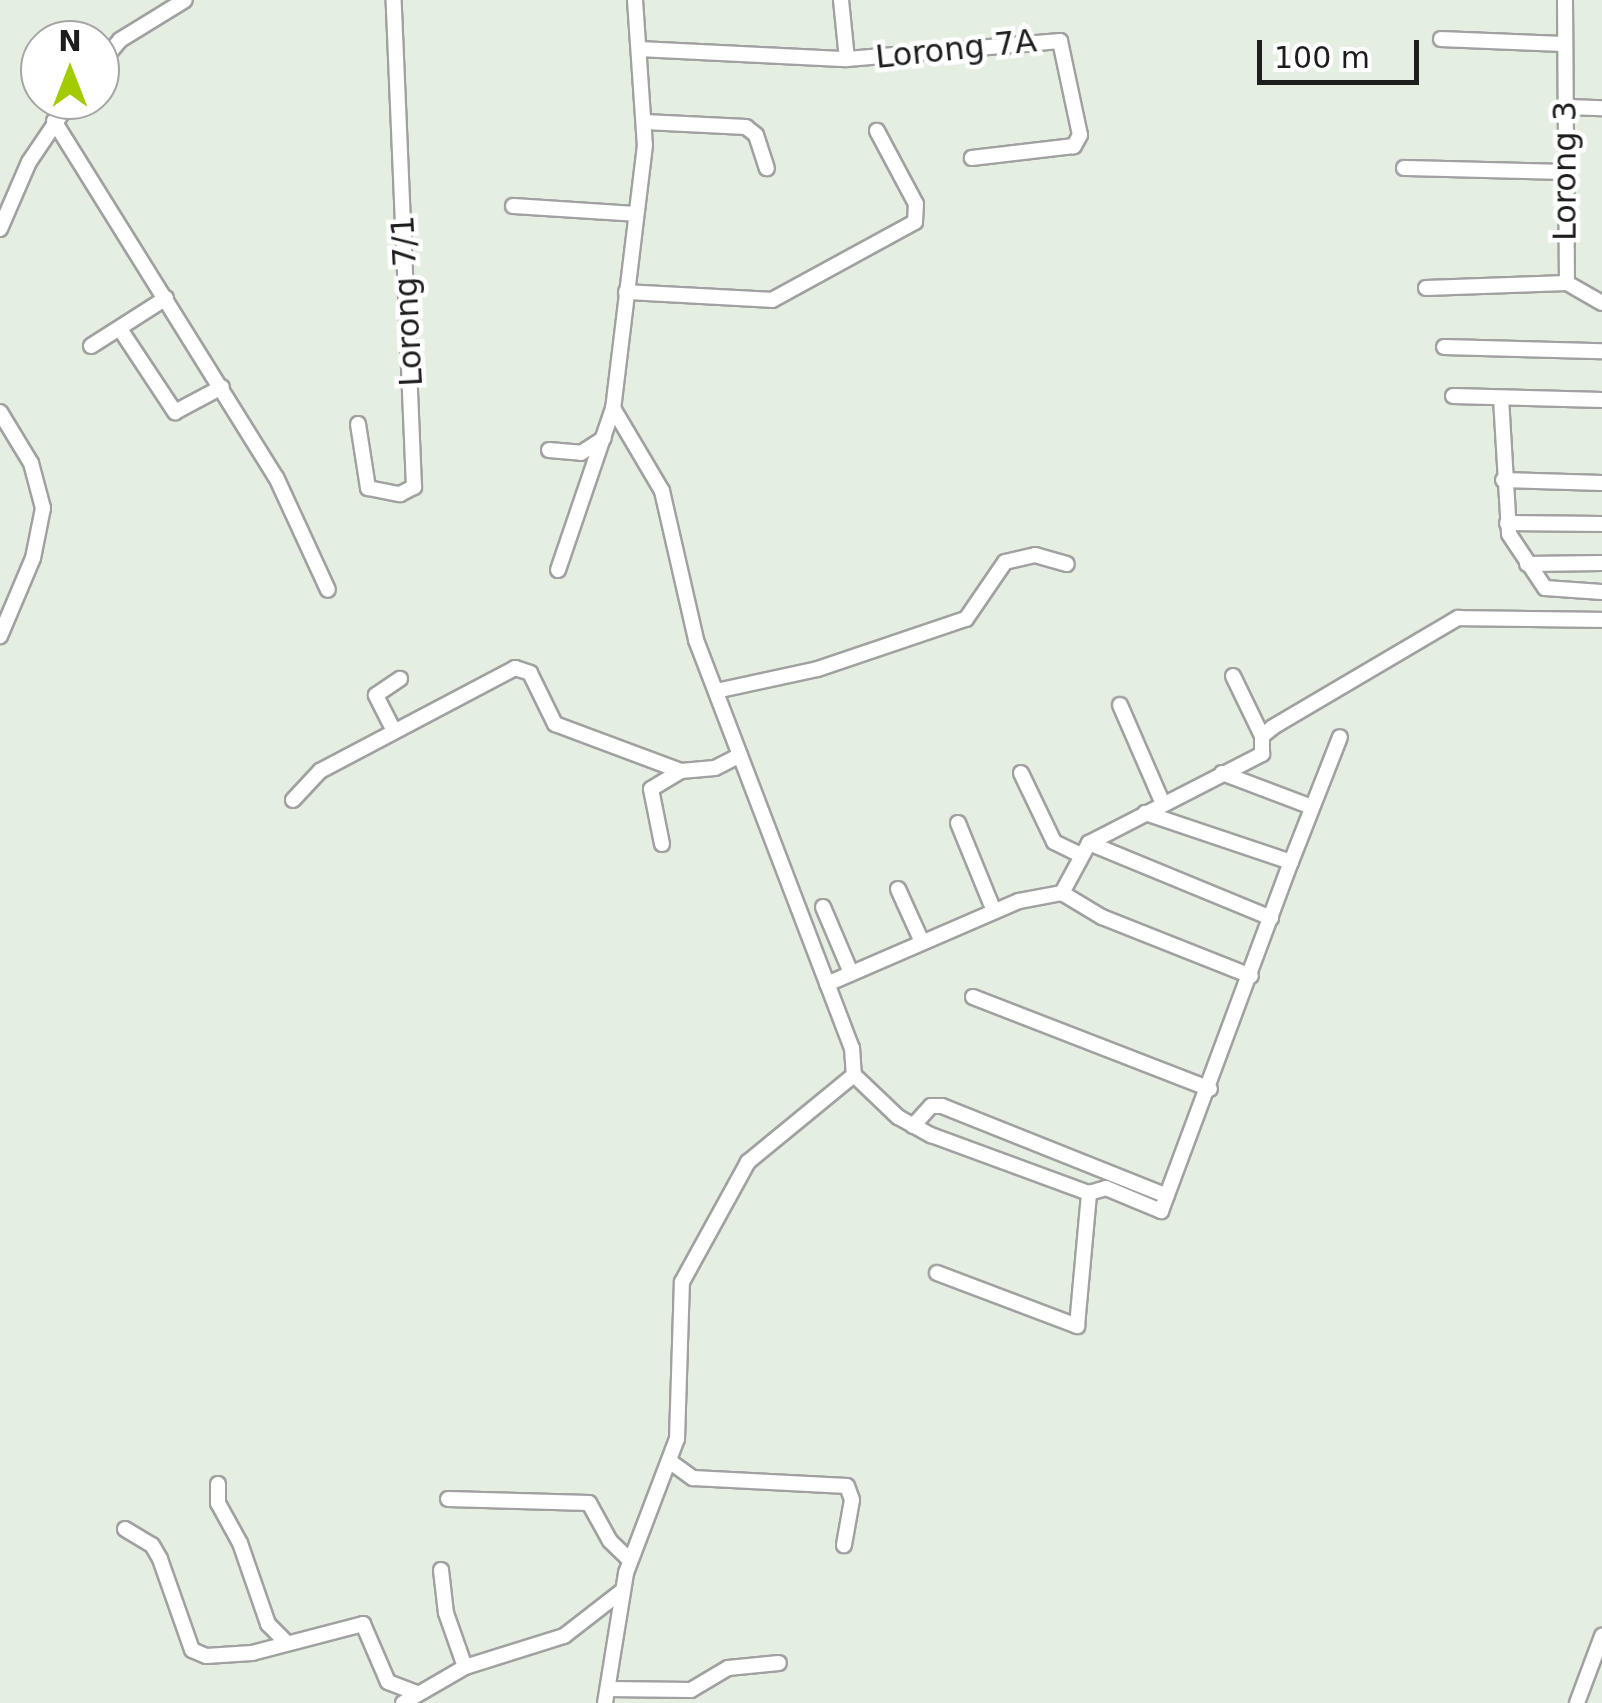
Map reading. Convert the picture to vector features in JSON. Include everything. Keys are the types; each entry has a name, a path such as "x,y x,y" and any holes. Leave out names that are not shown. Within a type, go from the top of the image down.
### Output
{"street":[{"path":"120,40 185,0"},
{"name":"Lorong 7/1","path":"358,424 368,488 400,494 414,488 394,0"},
{"path":"558,570 613,408 645,122 635,0"},
{"path":"841,0 847,60"},
{"name":"Lorong 3","path":"1565,0 1562,44 1568,108 1567,282"},
{"path":"1440,38 1562,44"},
{"name":"Lorong 7A","path":"639,49 847,60 1060,41 1080,134 1074,146 972,158"},
{"path":"1568,108 1602,108"},
{"path":"0,229 54,121"},
{"path":"54,121 288,498 328,590"},
{"path":"645,122 746,127 756,135 767,168"},
{"path":"626,292 772,300 915,222 916,204 877,131"},
{"path":"1404,168 1568,172"},
{"path":"513,206 636,214"},
{"path":"1426,288 1567,282 1602,303"},
{"path":"91,346 166,298"},
{"path":"120,328 175,412 222,387"},
{"path":"1444,348 1602,351"},
{"path":"1453,396 1602,400"},
{"path":"1500,398 1506,523 1527,564 1545,588 1602,592"},
{"path":"613,408 662,491 695,636 852,1048 854,1075 913,1126 1089,1193 1106,1188 1161,1211 1340,737"},
{"path":"0,412 31,463 42,508 33,558 0,636"},
{"path":"549,450 581,453 605,438"},
{"path":"1503,480 1602,483"},
{"path":"1506,523 1602,524"},
{"path":"716,691 818,669 966,619 1005,562 1036,555 1067,564"},
{"path":"1527,564 1602,563"},
{"path":"1262,736 1458,618 1602,620"},
{"path":"293,800 320,772 393,729 515,668 530,673 555,724 682,772"},
{"path":"1062,894 1085,849 1145,813 1262,754 1262,736 1233,676"},
{"path":"393,729 376,695 400,679"},
{"path":"1120,705 1162,804"},
{"path":"662,844 648,794 682,772 715,768 740,754"},
{"path":"1022,774 1054,842 1085,849 1271,918"},
{"path":"1222,774 1312,807"},
{"path":"1145,813 1291,862"},
{"path":"958,823 994,911"},
{"path":"898,889 922,942"},
{"path":"827,984 994,911 1062,894 1102,917 1251,976"},
{"path":"823,907 852,973"},
{"path":"973,998 1210,1089"},
{"path":"780,1663 728,1668 691,1690 607,1696 630,1560 672,1463 683,1401 682,1282 705,1233 748,1162 854,1075"},
{"path":"913,1126 931,1106 942,1106 1168,1196"},
{"path":"936,1273 1077,1326 1089,1193"},
{"path":"672,1463 693,1478 847,1486 852,1500 844,1546"},
{"path":"218,1484 218,1504 240,1543 268,1624 285,1641"},
{"path":"448,1499 589,1503 610,1542 630,1560"},
{"path":"125,1529 152,1546 160,1559 192,1650 221,1657 362,1624 388,1682 417,1694"},
{"path":"441,1570 446,1613 465,1668"},
{"path":"403,1703 465,1668 564,1636 622,1591"},
{"path":"1577,1703 1602,1636"}]}
